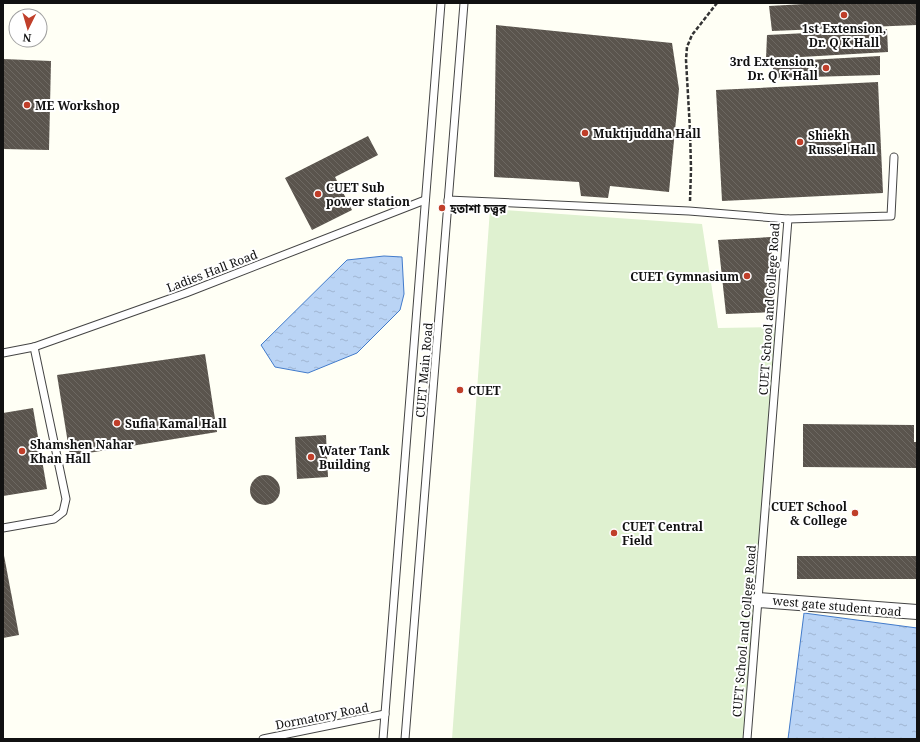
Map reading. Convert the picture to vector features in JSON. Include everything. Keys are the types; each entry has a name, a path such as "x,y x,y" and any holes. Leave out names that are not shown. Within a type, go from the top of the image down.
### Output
{"street":[{"name":"west gate student road","path":"758,600 917,612"}],"lane":[{"name":"CUET Main Road","path":"383,739 441,3"},
{"name":"CUET Main Road","path":"405,739 464,3"},
{"path":"788,219 891,216 894,157"},
{"name":"Ladies Hall Road","path":"3,353 34,346 186,293 425,200"},
{"name":"CUET School and College Road","path":"448,200 689,211 788,219 747,739"},
{"path":"3,528 54,519 63,512 66,498 34,346"},
{"name":"Dormatory Road","path":"263,739 385,714"}],"path":[{"path":"689,211 691,169 686,60 687,47 692,35 717,3"}],"green space":[{"name":"CUET Central Field","path":"490,209 702,224 718,328 780,327 743,739 452,739"}],"water":[{"path":"384,256 402,257 404,294 400,310 357,353 308,373 275,367 261,345 347,260"},
{"path":"804,613 917,628 917,739 788,739"}],"building":[{"name":"1st Extension, Dr. Q K Hall","path":"822,3 917,3 917,25 772,31 769,6"},
{"name":"Muktijuddha Hall","path":"496,25 672,43 679,89 669,192 610,186 608,198 581,196 579,182 494,177"},
{"path":"887,29 888,52 766,59 767,35"},
{"name":"3rd Extension, Dr. Q K Hall","path":"880,56 880,75 773,78 773,62"},
{"name":"ME Workshop","path":"3,59 51,61 49,150 3,149"},
{"name":"Shiekh Russel Hall","path":"878,82 883,193 722,201 716,90"},
{"name":"CUET Sub power station","path":"368,136 378,155 335,177 352,210 312,230 285,178"},
{"name":"CUET Gymnasium","path":"771,237 774,312 726,314 718,240"},
{"name":"Sufia Kamal Hall","path":"205,354 217,432 70,456 57,375"},
{"name":"Shamshen Nahar Khan Hall","path":"33,408 47,489 3,496 3,413"},
{"path":"803,424 914,425 914,442 917,442 917,468 803,467"},
{"name":"Water Tank Building","path":"326,435 328,477 297,479 295,437"},
{"path":"265,475 271,476 279,484 279,496 271,504 265,505 259,504 251,496 250,490 251,484 259,476"},
{"path":"3,550 19,635 3,638"},
{"path":"797,556 917,556 917,579 797,579"}],"place":[{"name":"1st Extension, Dr. Q K Hall","path":"844,15"},
{"name":"3rd Extension, Dr. Q K Hall","path":"826,68"},
{"name":"ME Workshop","path":"27,105"},
{"name":"Muktijuddha Hall","path":"585,133"},
{"name":"Shiekh Russel Hall","path":"800,142"},
{"name":"CUET Sub power station","path":"318,194"},
{"name":"হতাশা চত্ত্বর","path":"442,208"},
{"name":"CUET Gymnasium","path":"747,276"},
{"name":"CUET","path":"460,390"},
{"name":"Sufia Kamal Hall","path":"117,423"},
{"name":"Shamshen Nahar Khan Hall","path":"22,451"},
{"name":"Water Tank Building","path":"311,457"},
{"name":"CUET School & College","path":"855,513"},
{"name":"CUET Central Field","path":"614,533"}]}
